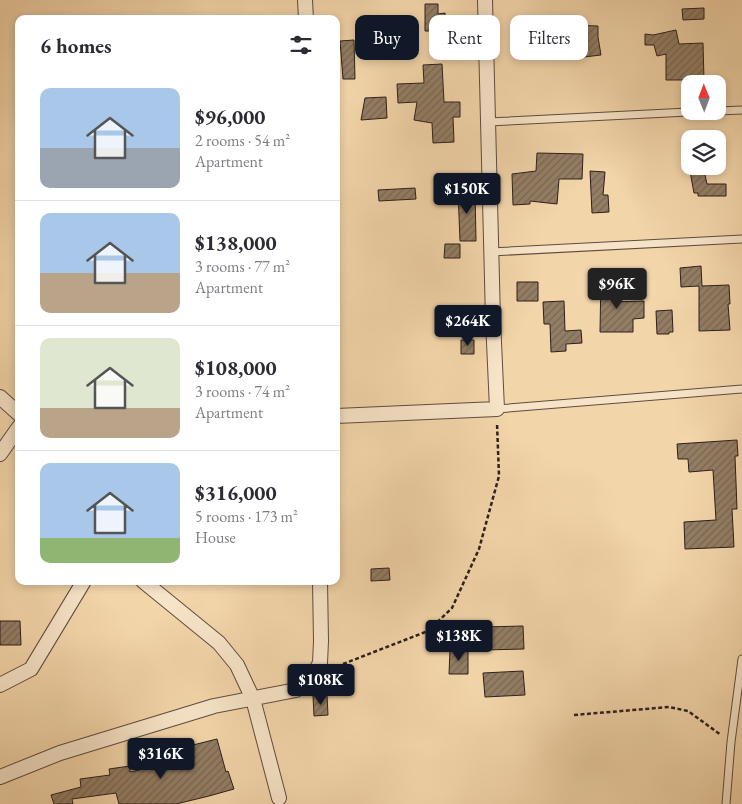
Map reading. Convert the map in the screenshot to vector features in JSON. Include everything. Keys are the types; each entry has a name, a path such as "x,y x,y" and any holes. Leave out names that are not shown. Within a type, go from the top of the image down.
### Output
{"street":[{"path":"304,0 306,15"},
{"path":"340,416 497,408 491,252 486,0"},
{"path":"0,397 15,410"},
{"path":"0,454 15,433"},
{"path":"0,685 31,669 82,585"},
{"path":"148,585 219,643 237,664 253,699 279,798"},
{"path":"0,777 60,752 214,706 296,690 312,677 320,663 320,585"}],"lane":[{"path":"726,111 742,110"},
{"path":"488,122 681,112"},
{"path":"491,252 742,239"},
{"path":"497,408 742,389"},
{"path":"726,804 731,742 742,659"}],"path":[{"path":"343,664 428,631 452,608 479,549 499,476 497,408"},
{"path":"574,715 669,707 688,711 731,742"}],"building":[{"path":"425,4 438,4 438,14 445,13 445,15 429,15 429,31 425,31"},
{"path":"704,8 704,19 683,20 682,9"},
{"path":"588,26 598,26 601,55 588,57"},
{"path":"676,30 679,44 703,43 704,75 681,75 681,80 666,80 666,54 657,56 654,45 645,45 645,34 653,35"},
{"path":"354,40 355,79 343,79 340,41"},
{"path":"442,64 444,102 460,102 460,117 453,117 454,142 433,143 432,123 414,120 417,102 398,103 397,84 424,83 423,65"},
{"path":"386,97 387,118 361,120 365,98"},
{"path":"537,153 583,154 582,179 559,179 557,204 530,201 530,204 513,205 512,174 536,171"},
{"path":"590,171 605,172 603,195 608,195 609,212 592,213"},
{"path":"691,175 705,175 707,184 726,184 726,196 698,196 698,193 694,193"},
{"path":"415,188 416,199 379,201 378,190"},
{"path":"475,190 476,241 460,241 458,191"},
{"path":"445,244 460,244 460,258 444,258"},
{"path":"701,266 702,286 729,285 730,330 699,331 699,286 681,287 680,268"},
{"path":"601,274 612,274 612,302 644,301 644,318 633,319 633,332 600,332"},
{"path":"517,282 538,282 538,301 517,301"},
{"path":"564,301 565,331 581,330 582,343 566,344 566,351 551,352 550,324 544,324 543,302"},
{"path":"672,310 673,332 657,334 656,311"},
{"path":"461,340 474,340 474,354 461,354"},
{"path":"737,440 738,456 735,456 737,509 732,509 734,547 685,549 684,522 716,520 713,470 689,472 688,459 678,459 677,444"},
{"path":"389,568 390,580 371,581 371,569"},
{"path":"0,621 20,621 21,645 0,645"},
{"path":"523,626 524,649 484,650 484,627"},
{"path":"450,650 468,651 468,674 449,674"},
{"path":"523,671 525,695 485,697 483,673"},
{"path":"327,695 328,715 314,716 313,696"},
{"path":"217,739 226,772 228,771 234,789 176,804 119,804 116,793 72,799 73,804 54,804 51,795 81,787 80,779 110,775 109,769 130,766 130,772 171,763 169,751"}]}
